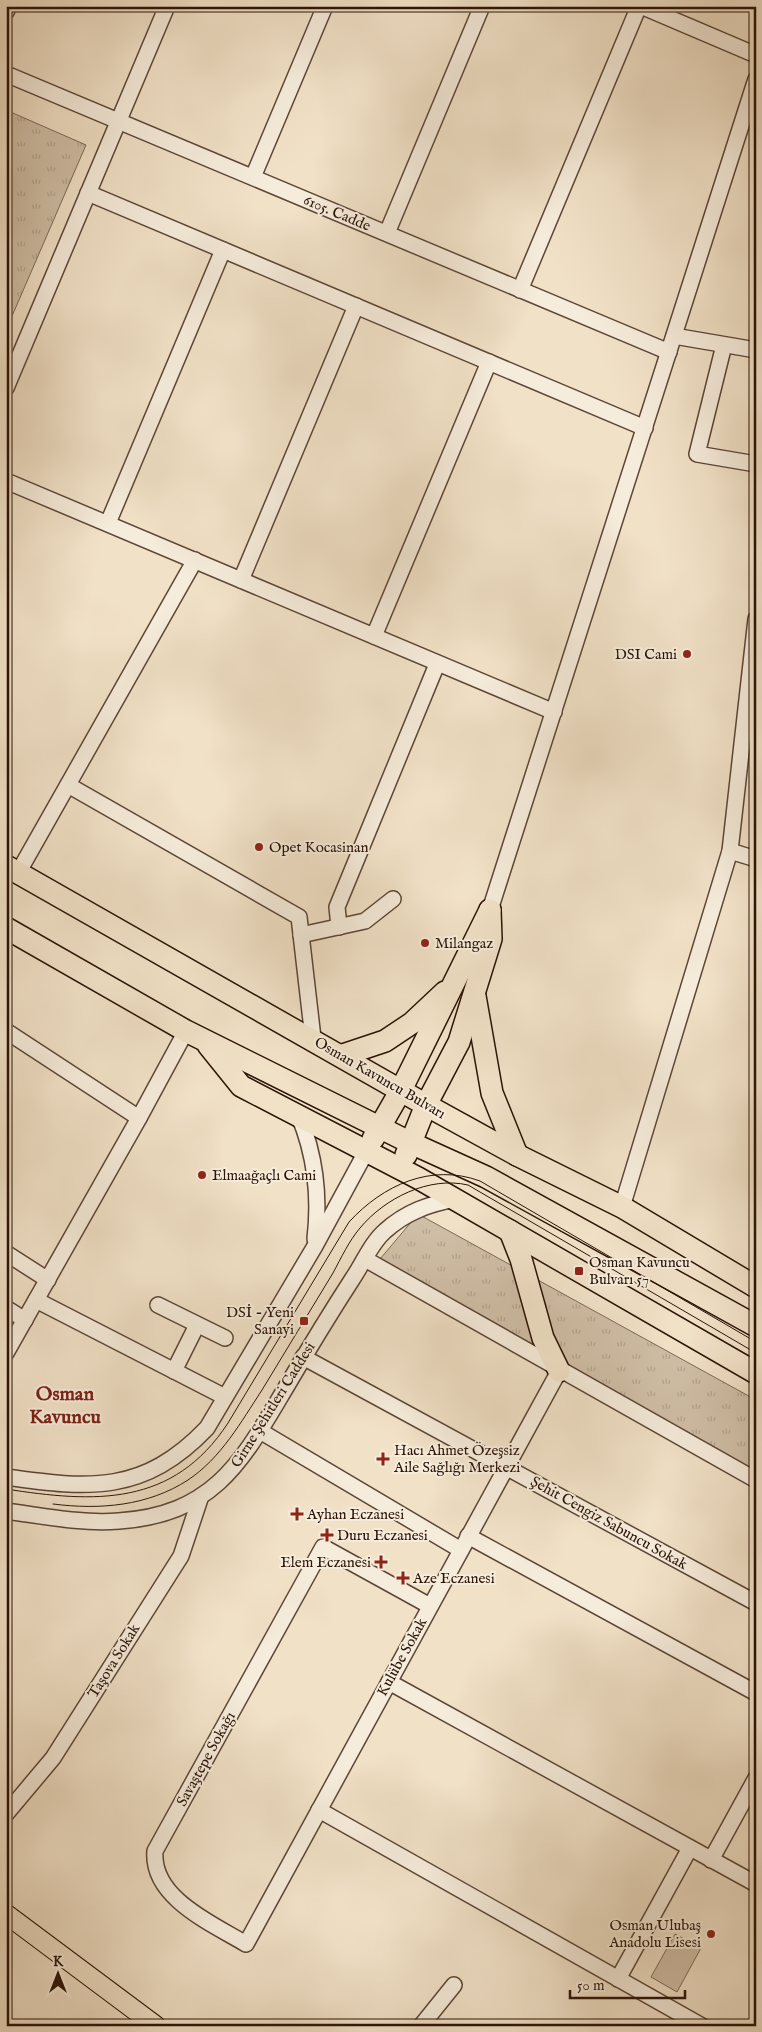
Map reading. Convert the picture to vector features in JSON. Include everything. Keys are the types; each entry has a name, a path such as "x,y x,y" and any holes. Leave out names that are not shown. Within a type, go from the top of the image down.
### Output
{"highway":[{"name":"Osman Kavuncu Bulvarı","path":"12,870 313,1038 517,1155 622,1207 756,1287"},
{"path":"367,1150 401,1090 490,910"},
{"path":"400,1168 412,1143 426,1104 459,1042 490,939 490,910"},
{"path":"6,928 195,1036 412,1143 486,1176 756,1326"},
{"path":"343,1055 385,1041 412,1023 453,986"},
{"path":"475,993 492,1093 517,1155"},
{"path":"195,1036 241,1086 456,1198 756,1373"},
{"path":"510,1231 524,1267 544,1338 559,1371"}],"main road":[{"path":"6,1914 156,2026"}],"street":[{"path":"6,12 9,6"},
{"path":"6,388 166,6"},
{"path":"253,177 325,6"},
{"path":"387,233 482,6"},
{"path":"520,290 640,6 756,55"},
{"name":"6105. Cadde","path":"6,74 669,352"},
{"path":"490,910 756,79"},
{"path":"88,194 645,428"},
{"path":"108,523 223,250"},
{"path":"241,580 356,306"},
{"path":"674,336 756,350"},
{"path":"724,345 697,454 756,464"},
{"path":"374,636 489,362"},
{"path":"6,481 554,712"},
{"path":"12,870 68,785 195,560"},
{"path":"622,1207 730,851 754,658 756,619"},
{"path":"339,927 337,906 435,669"},
{"path":"68,785 299,917 313,1038"},
{"path":"730,851 756,859"},
{"path":"301,936 365,921 393,899"},
{"path":"6,1031 139,1118"},
{"path":"6,1353 139,1118 195,1036"},
{"path":"299,1116 310,1142 318,1193 315,1246"},
{"path":"6,1477 88,1486 118,1482 166,1463 195,1441 207,1428 315,1246 367,1150"},
{"name":"Girne Şehitleri Caddesi","path":"6,1511 84,1521 120,1521 170,1511 201,1496 214,1487 240,1461 260,1431 303,1357 384,1231 422,1206 456,1198"},
{"path":"6,1253 48,1280"},
{"path":"365,1260 559,1371 756,1480"},
{"path":"36,1300 225,1396"},
{"path":"158,1305 226,1338"},
{"path":"6,1308 25,1320"},
{"path":"174,1371 197,1324"},
{"name":"Şehit Cengiz Sabuncu Sokak","path":"303,1357 756,1603"},
{"name":"Kulübe Sokak","path":"246,1944 559,1371"},
{"path":"260,1431 461,1550"},
{"name":"Taşova Sokak","path":"6,1814 53,1758 181,1556 201,1496"},
{"path":"468,1536 756,1693"},
{"name":"Savaştepe Sokağı","path":"246,1944 196,1914 173,1895 159,1876 155,1860 156,1851 323,1547 430,1606"},
{"path":"389,1682 756,1884"},
{"path":"711,1860 756,1778"},
{"path":"319,1810 702,2026"},
{"path":"618,1979 690,1848"},
{"path":"420,2026 454,1985"}],"green space":[{"path":"6,110 86,145 6,330"},
{"path":"418,1214 756,1400 756,1473 380,1259"},
{"path":"675,1934 701,1948 677,1992 651,1977"}],"tram line":[{"path":"6,1489 39,1494 101,1496 130,1493 157,1484 183,1471 206,1451 228,1423 349,1222 377,1197 392,1188 426,1176 462,1176 480,1181 756,1342"},
{"path":"53,1504 106,1506 140,1501 173,1489 200,1471 230,1439 262,1390 356,1233 382,1207 409,1192 423,1187 453,1183 468,1185 756,1353"}],"railway":[{"path":"748,6 756,9"}],"place":[{"name":"DSI Cami","path":"687,654"},
{"name":"Opet Kocasinan","path":"259,847"},
{"name":"Milangaz","path":"425,943"},
{"name":"Elmaağaçlı Cami","path":"202,1175"},
{"name":"Osman Kavuncu Bulvarı 57","path":"579,1271"},
{"name":"DSİ - Yeni Sanayi","path":"304,1321"},
{"name":"Hacı Ahmet Özeşsiz Aile Sağlığı Merkezi","path":"383,1459"},
{"name":"Ayhan Eczanesi","path":"297,1514"},
{"name":"Duru Eczanesi","path":"327,1535"},
{"name":"Elem Eczanesi","path":"381,1562"},
{"name":"Aze Eczanesi","path":"403,1578"},
{"name":"Osman Ulubaş Anadolu Lisesi","path":"711,1934"}],"district":[{"name":"Osman Kavuncu","path":"65,1406"}]}
